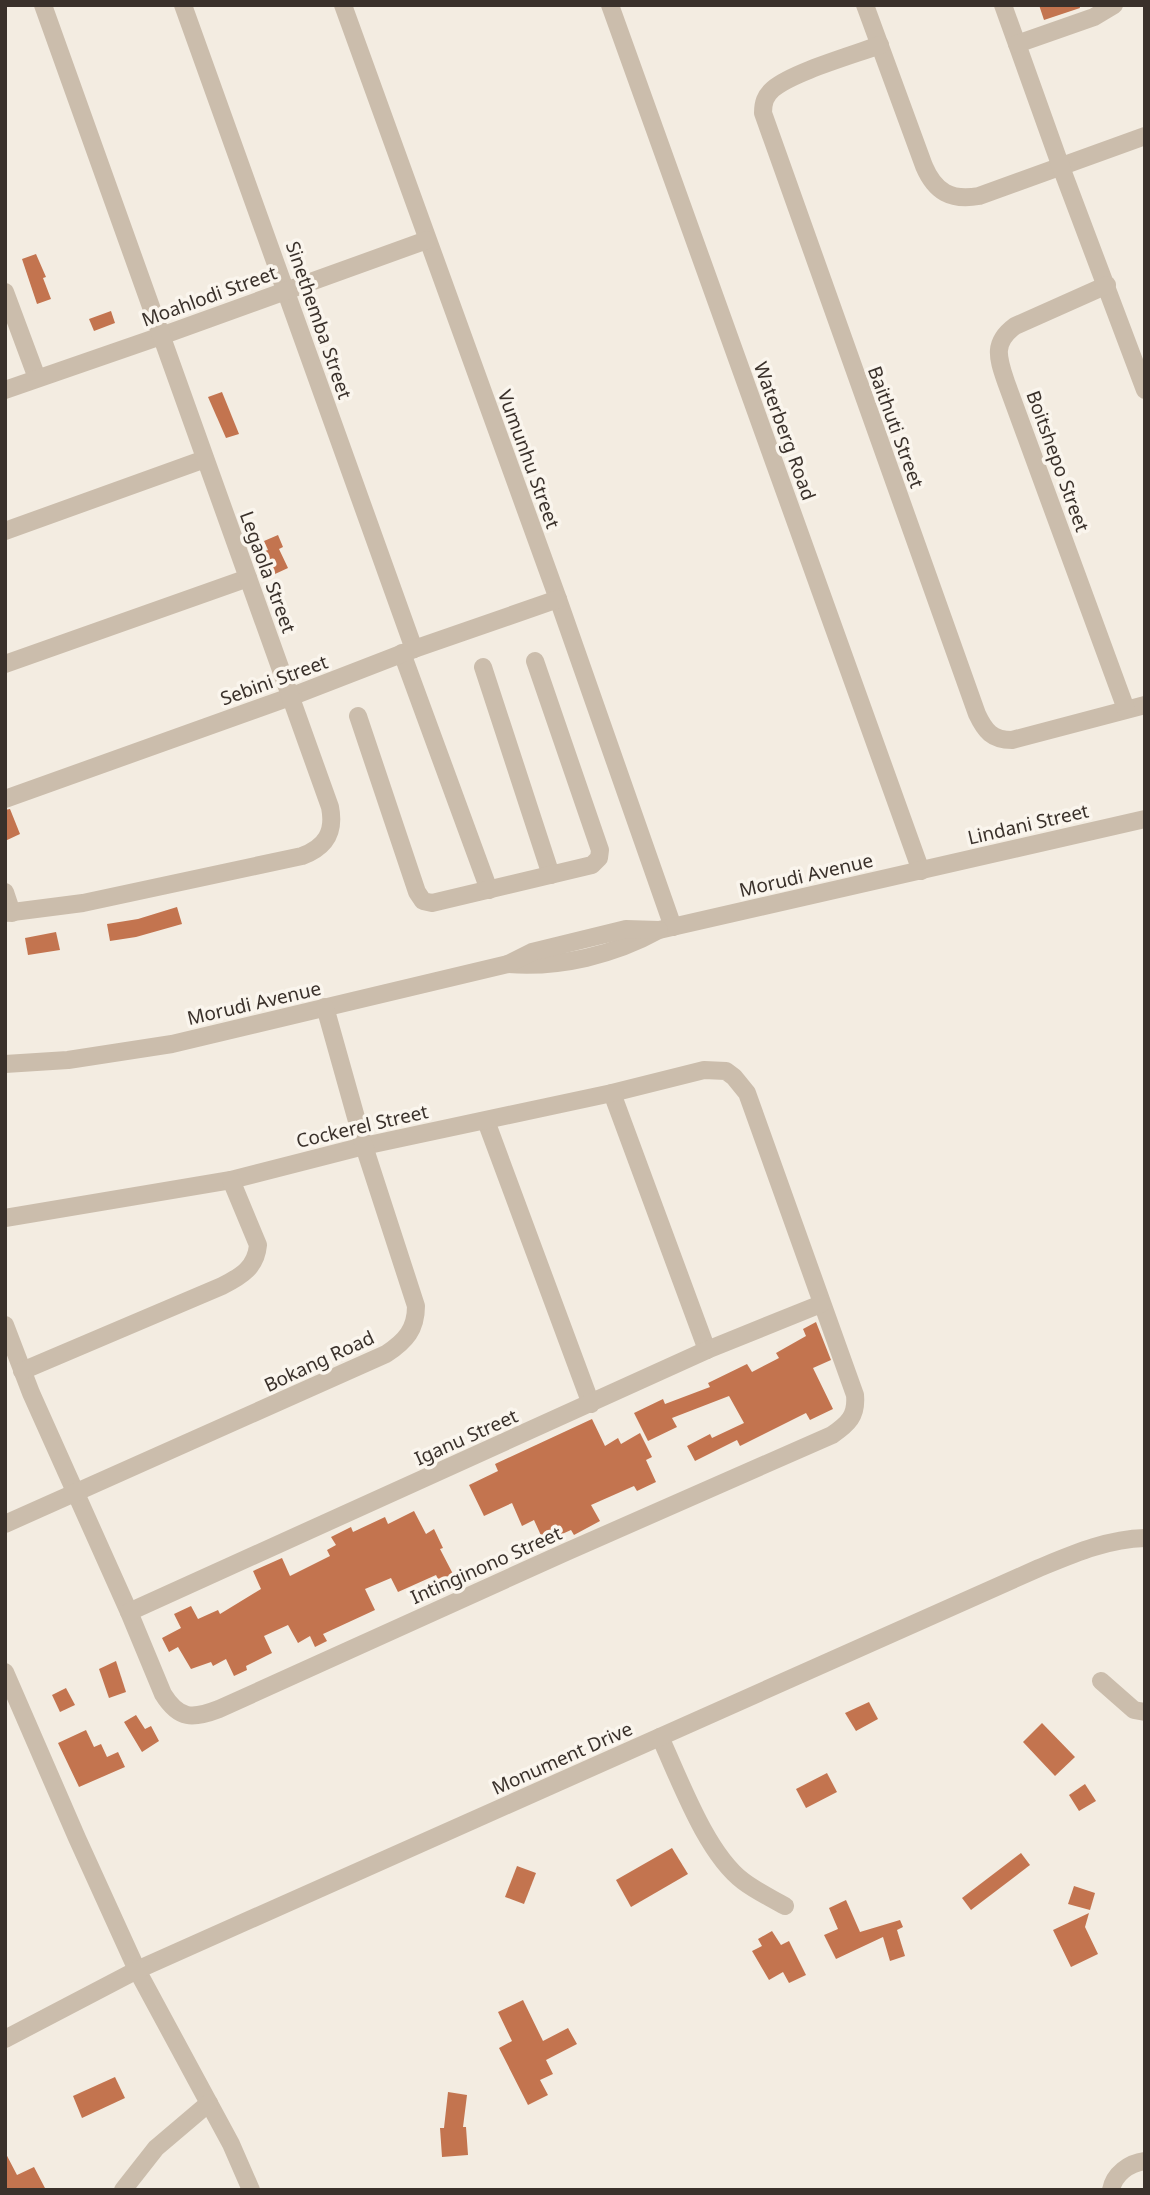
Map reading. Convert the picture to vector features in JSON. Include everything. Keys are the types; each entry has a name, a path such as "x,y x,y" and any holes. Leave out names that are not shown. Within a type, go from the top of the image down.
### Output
{"street":[{"name":"Legaola Street","path":"8,913 83,903 302,856 320,847 332,828 330,807 43,5"},
{"name":"Sinethemba Street","path":"183,5 286,290 489,890"},
{"name":"Vumunhu Street","path":"343,5 558,599 666,929"},
{"name":"Waterberg Road","path":"610,5 921,871"},
{"path":"865,5 924,166 935,187 943,194 961,198 979,196 1145,136"},
{"path":"1003,5 1145,390"},
{"path":"1017,44 1094,17 1114,5"},
{"name":"Baithuti Street","path":"880,45 785,81 767,95 763,113 977,714 993,737 1012,740 1145,705"},
{"name":"Moahlodi Street","path":"5,390 426,240"},
{"name":"Boitshepo Street","path":"1107,285 1015,326 1006,332 998,350 1006,382 1126,709"},
{"path":"5,292 37,378"},
{"path":"5,531 205,458"},
{"path":"5,664 248,578"},
{"name":"Sebini Street","path":"5,799 290,697 408,651 558,599"},
{"path":"358,716 417,891 424,901 432,903 592,865 599,858 600,850 535,661"},
{"path":"483,667 551,875"},
{"name":"Lindani Street","path":"921,871 1145,819"},
{"name":"Morudi Avenue","path":"5,1065 68,1060 172,1044 509,964 537,966 585,957 632,945 666,929 921,871"},
{"path":"5,892 8,913"},
{"name":"Bokang Road","path":"5,1524 386,1354 408,1337 414,1325 416,1306 364,1146 325,1007"},
{"name":"Cockerel Street","path":"5,1218 231,1180 364,1146 612,1093 704,1070 726,1071"},
{"name":"Intinginono Street","path":"5,1325 22,1371 170,1704 178,1712 195,1716 219,1709 843,1428 854,1414 855,1395 747,1093 726,1071"},
{"path":"612,1093 707,1350"},
{"path":"486,1121 591,1404"},
{"path":"22,1371 222,1286 247,1271 257,1255 258,1245 231,1180"},
{"name":"Iganu Street","path":"130,1612 707,1350 821,1304"},
{"name":"Monument Drive","path":"5,2039 136,1970 1065,1557 1127,1539 1145,1538"},
{"path":"5,1672 136,1970 231,2144 251,2190"},
{"path":"1101,1681 1134,1710 1145,1712"},
{"path":"660,1737 716,1851 743,1881 785,1906"},
{"path":"123,2190 156,2148 209,2103"},
{"path":"1111,2190 1118,2174 1145,2161"}],"building":[{"path":"1039,5 1079,5 1080,8 1044,20"},
{"path":"36,254 46,277 43,278 51,299 37,304 22,259"},
{"path":"111,311 115,323 94,331 89,319"},
{"path":"222,392 239,434 226,438 208,397"},
{"path":"278,535 283,547 279,549 288,568 275,574 265,551 268,550 264,541"},
{"path":"10,809 20,834 5,841 5,810"},
{"path":"177,907 182,924 110,941 107,924 138,919"},
{"path":"56,932 60,950 28,955 25,938"},
{"path":"816,1322 831,1360 813,1368 833,1409 810,1420 806,1413 740,1446 737,1440 695,1461 687,1446 710,1434 712,1438 744,1423 729,1396 672,1418 677,1427 648,1441 634,1413 663,1399 665,1404 710,1387 708,1383 747,1364 752,1372 779,1358 776,1353 806,1336 803,1329"},
{"path":"592,1419 605,1446 618,1438 621,1444 640,1433 652,1457 646,1460 656,1482 637,1491 634,1486 591,1505 600,1521 574,1535 571,1530 544,1542 534,1520 522,1526 512,1503 484,1516 469,1485 498,1471 495,1464"},
{"path":"414,1511 426,1534 434,1529 443,1548 440,1549 453,1574 439,1581 436,1575 398,1592 391,1578 365,1589 375,1610 323,1634 327,1641 315,1647 310,1636 298,1643 288,1625 264,1636 272,1653 246,1666 247,1670 234,1676 226,1659 213,1666 211,1662 191,1669 178,1647 169,1652 162,1638 181,1628 174,1614 191,1606 198,1619 218,1610 220,1614 261,1589 253,1571 282,1558 290,1576 330,1556 327,1550 336,1545 331,1537 351,1527 353,1532 385,1517 388,1524"},
{"path":"116,1661 126,1692 109,1698 99,1669"},
{"path":"66,1688 75,1705 60,1712 52,1695"},
{"path":"869,1702 878,1719 856,1731 845,1713"},
{"path":"136,1715 145,1729 151,1726 159,1741 142,1752 124,1722"},
{"path":"1042,1723 1075,1757 1055,1776 1023,1742"},
{"path":"86,1730 94,1747 101,1744 107,1757 118,1752 125,1767 79,1787 58,1743"},
{"path":"827,1773 837,1792 806,1808 796,1789"},
{"path":"1085,1784 1096,1801 1079,1811 1069,1795"},
{"path":"672,1848 688,1874 631,1907 616,1880"},
{"path":"1021,1853 1030,1865 971,1910 962,1898"},
{"path":"517,1866 536,1873 524,1904 505,1897"},
{"path":"1074,1886 1095,1893 1090,1910 1068,1904"},
{"path":"846,1900 860,1932 900,1920 903,1927 897,1930 905,1956 890,1961 883,1937 836,1959 824,1935 838,1929 829,1908"},
{"path":"1089,1913 1085,1927 1098,1954 1071,1967 1053,1930"},
{"path":"772,1931 781,1945 789,1941 806,1975 789,1983 783,1972 769,1980 752,1951 762,1946 758,1939"},
{"path":"523,2000 543,2041 568,2028 577,2044 546,2060 553,2074 540,2080 548,2095 528,2105 499,2048 512,2041 498,2012"},
{"path":"115,2077 125,2098 82,2118 73,2096"},
{"path":"448,2092 467,2095 463,2127 466,2127 468,2155 442,2157 440,2128 444,2128"},
{"path":"5,2152 17,2175 34,2167 46,2190 5,2190"}]}
